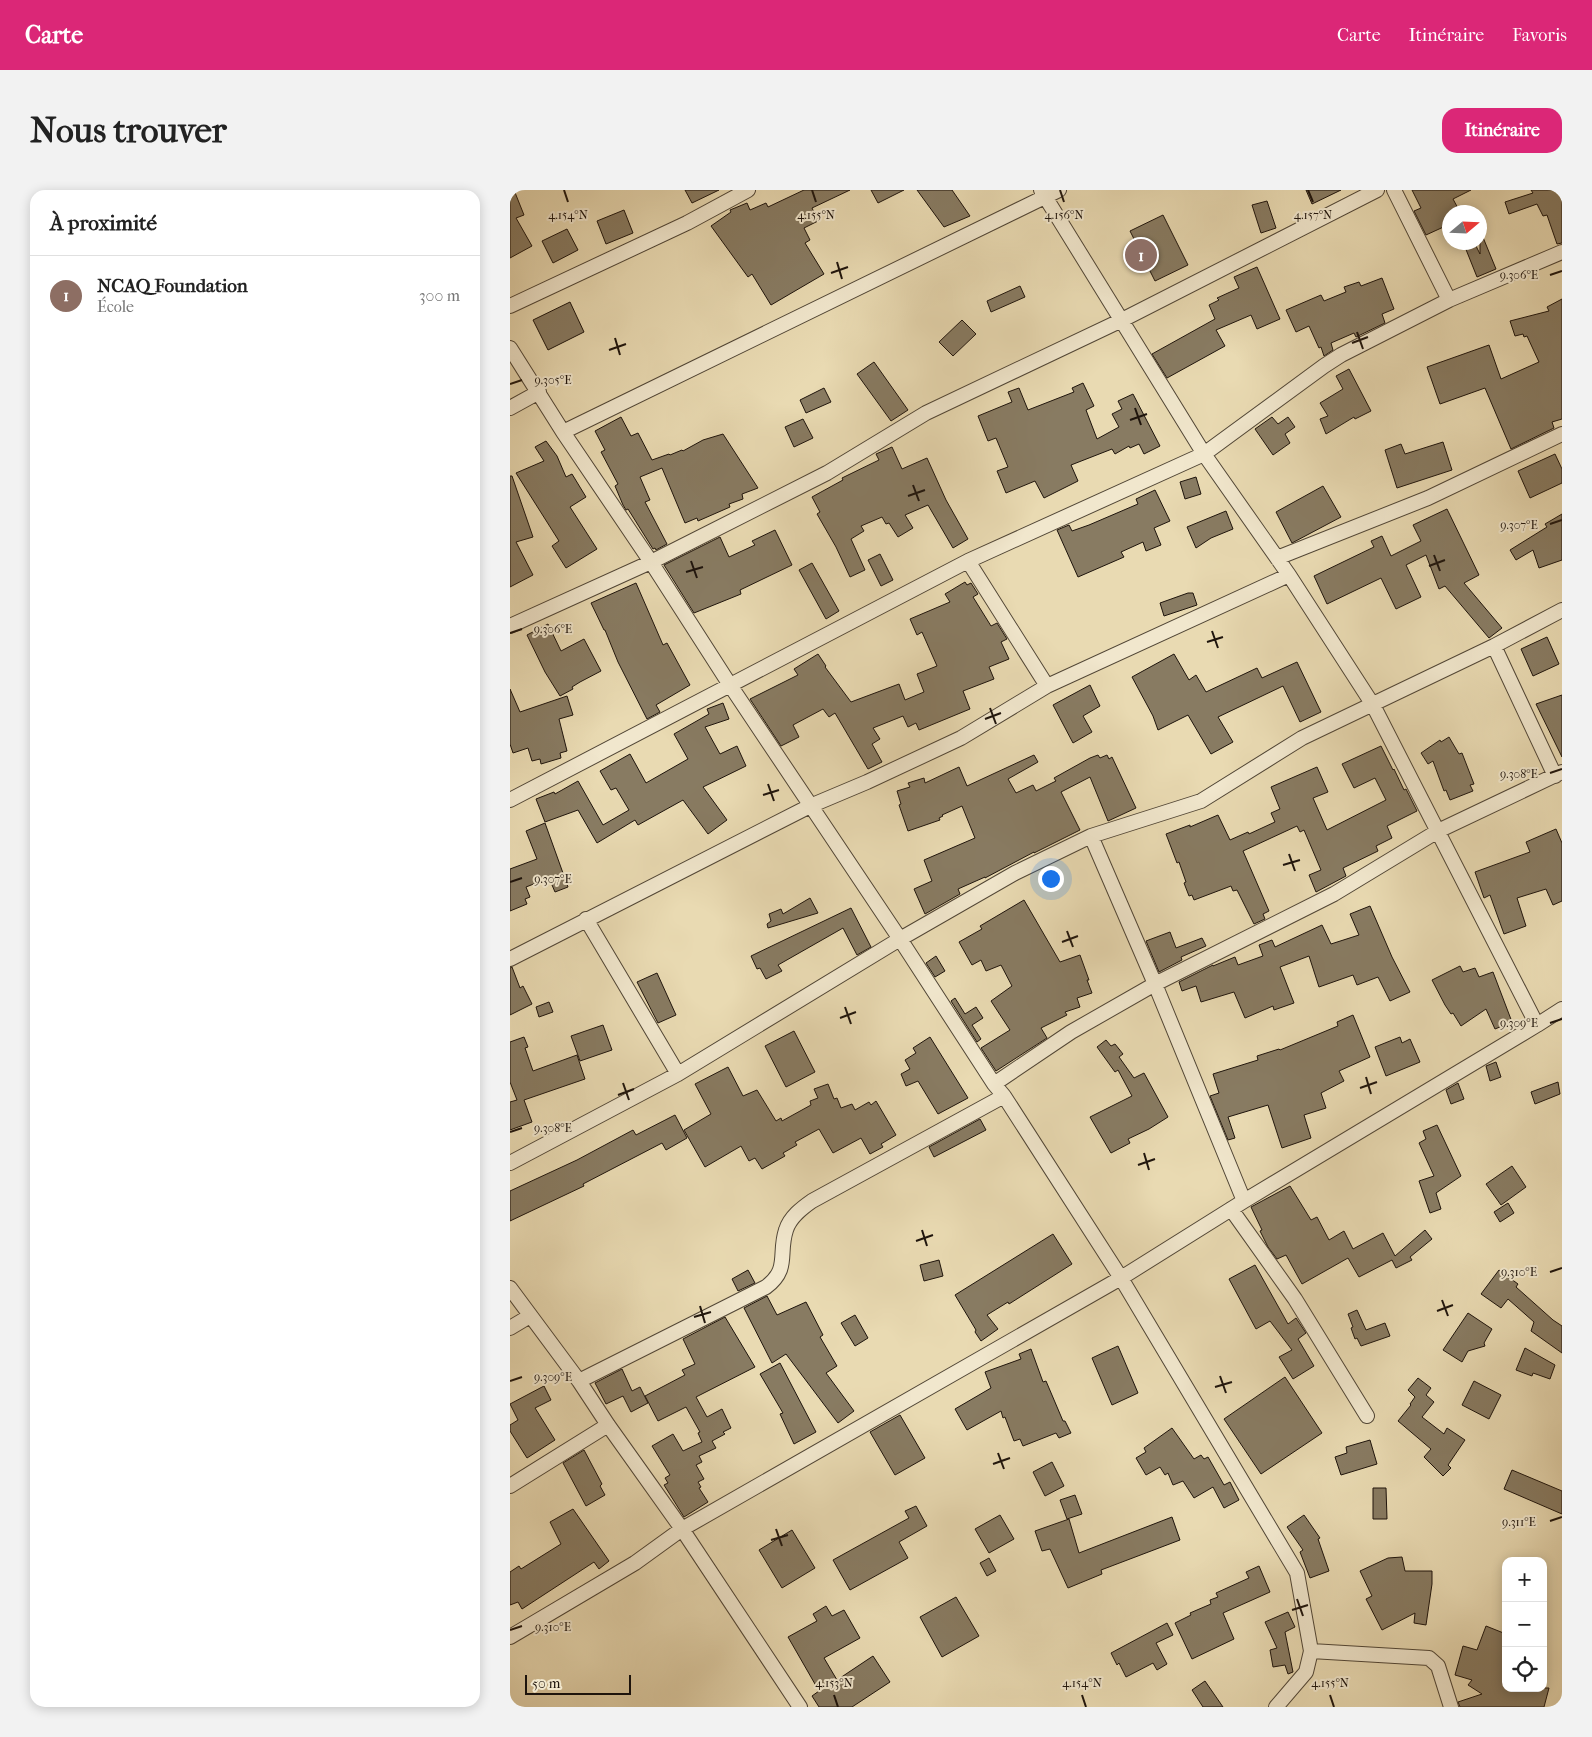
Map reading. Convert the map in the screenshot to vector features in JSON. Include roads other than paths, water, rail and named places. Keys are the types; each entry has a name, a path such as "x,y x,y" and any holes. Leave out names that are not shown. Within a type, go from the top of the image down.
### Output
{"street":[{"path":"510,306 687,223 748,190"},
{"path":"563,432 1043,193 1059,190"},
{"path":"510,626 651,562 827,472 926,413 1122,320 1377,190"},
{"path":"1394,190 1450,300"},
{"path":"1043,193 1204,454 1289,575 1373,705 1537,1025"},
{"path":"510,800 968,561 1204,454 1324,366 1342,355 1450,300 1562,252"},
{"path":"510,348 563,432 651,562 730,685 994,1084 1004,1096 1121,1278 1297,1574 1310,1651 1306,1672 1276,1707"},
{"path":"510,408 539,392"},
{"path":"1277,558 1428,498 1562,434"},
{"path":"968,561 1048,686"},
{"path":"510,959 810,806 867,782 961,738 1048,686 1289,575"},
{"path":"510,1163 678,1074 1015,873 1091,836 1201,801 1302,738 1494,646 1562,610"},
{"path":"994,1084 1071,1032 1155,984 1334,894 1438,831 1559,774 1494,646"},
{"path":"1091,836 1155,984 1244,1201"},
{"path":"586,919 678,1074"},
{"path":"510,1637 635,1563 682,1529 1121,1278 1562,1008"},
{"path":"579,1381 766,1287 780,1274 786,1229 796,1213 812,1201 1004,1096"},
{"path":"1231,1209 1295,1299 1367,1416"},
{"path":"510,1288 579,1381 682,1529 800,1707"},
{"path":"510,1328 530,1316"},
{"path":"510,1486 608,1425"},
{"path":"1310,1651 1429,1658 1438,1666 1451,1707"}],"place":[{"name":"NCAQ Foundation","path":"1141,255"}]}
